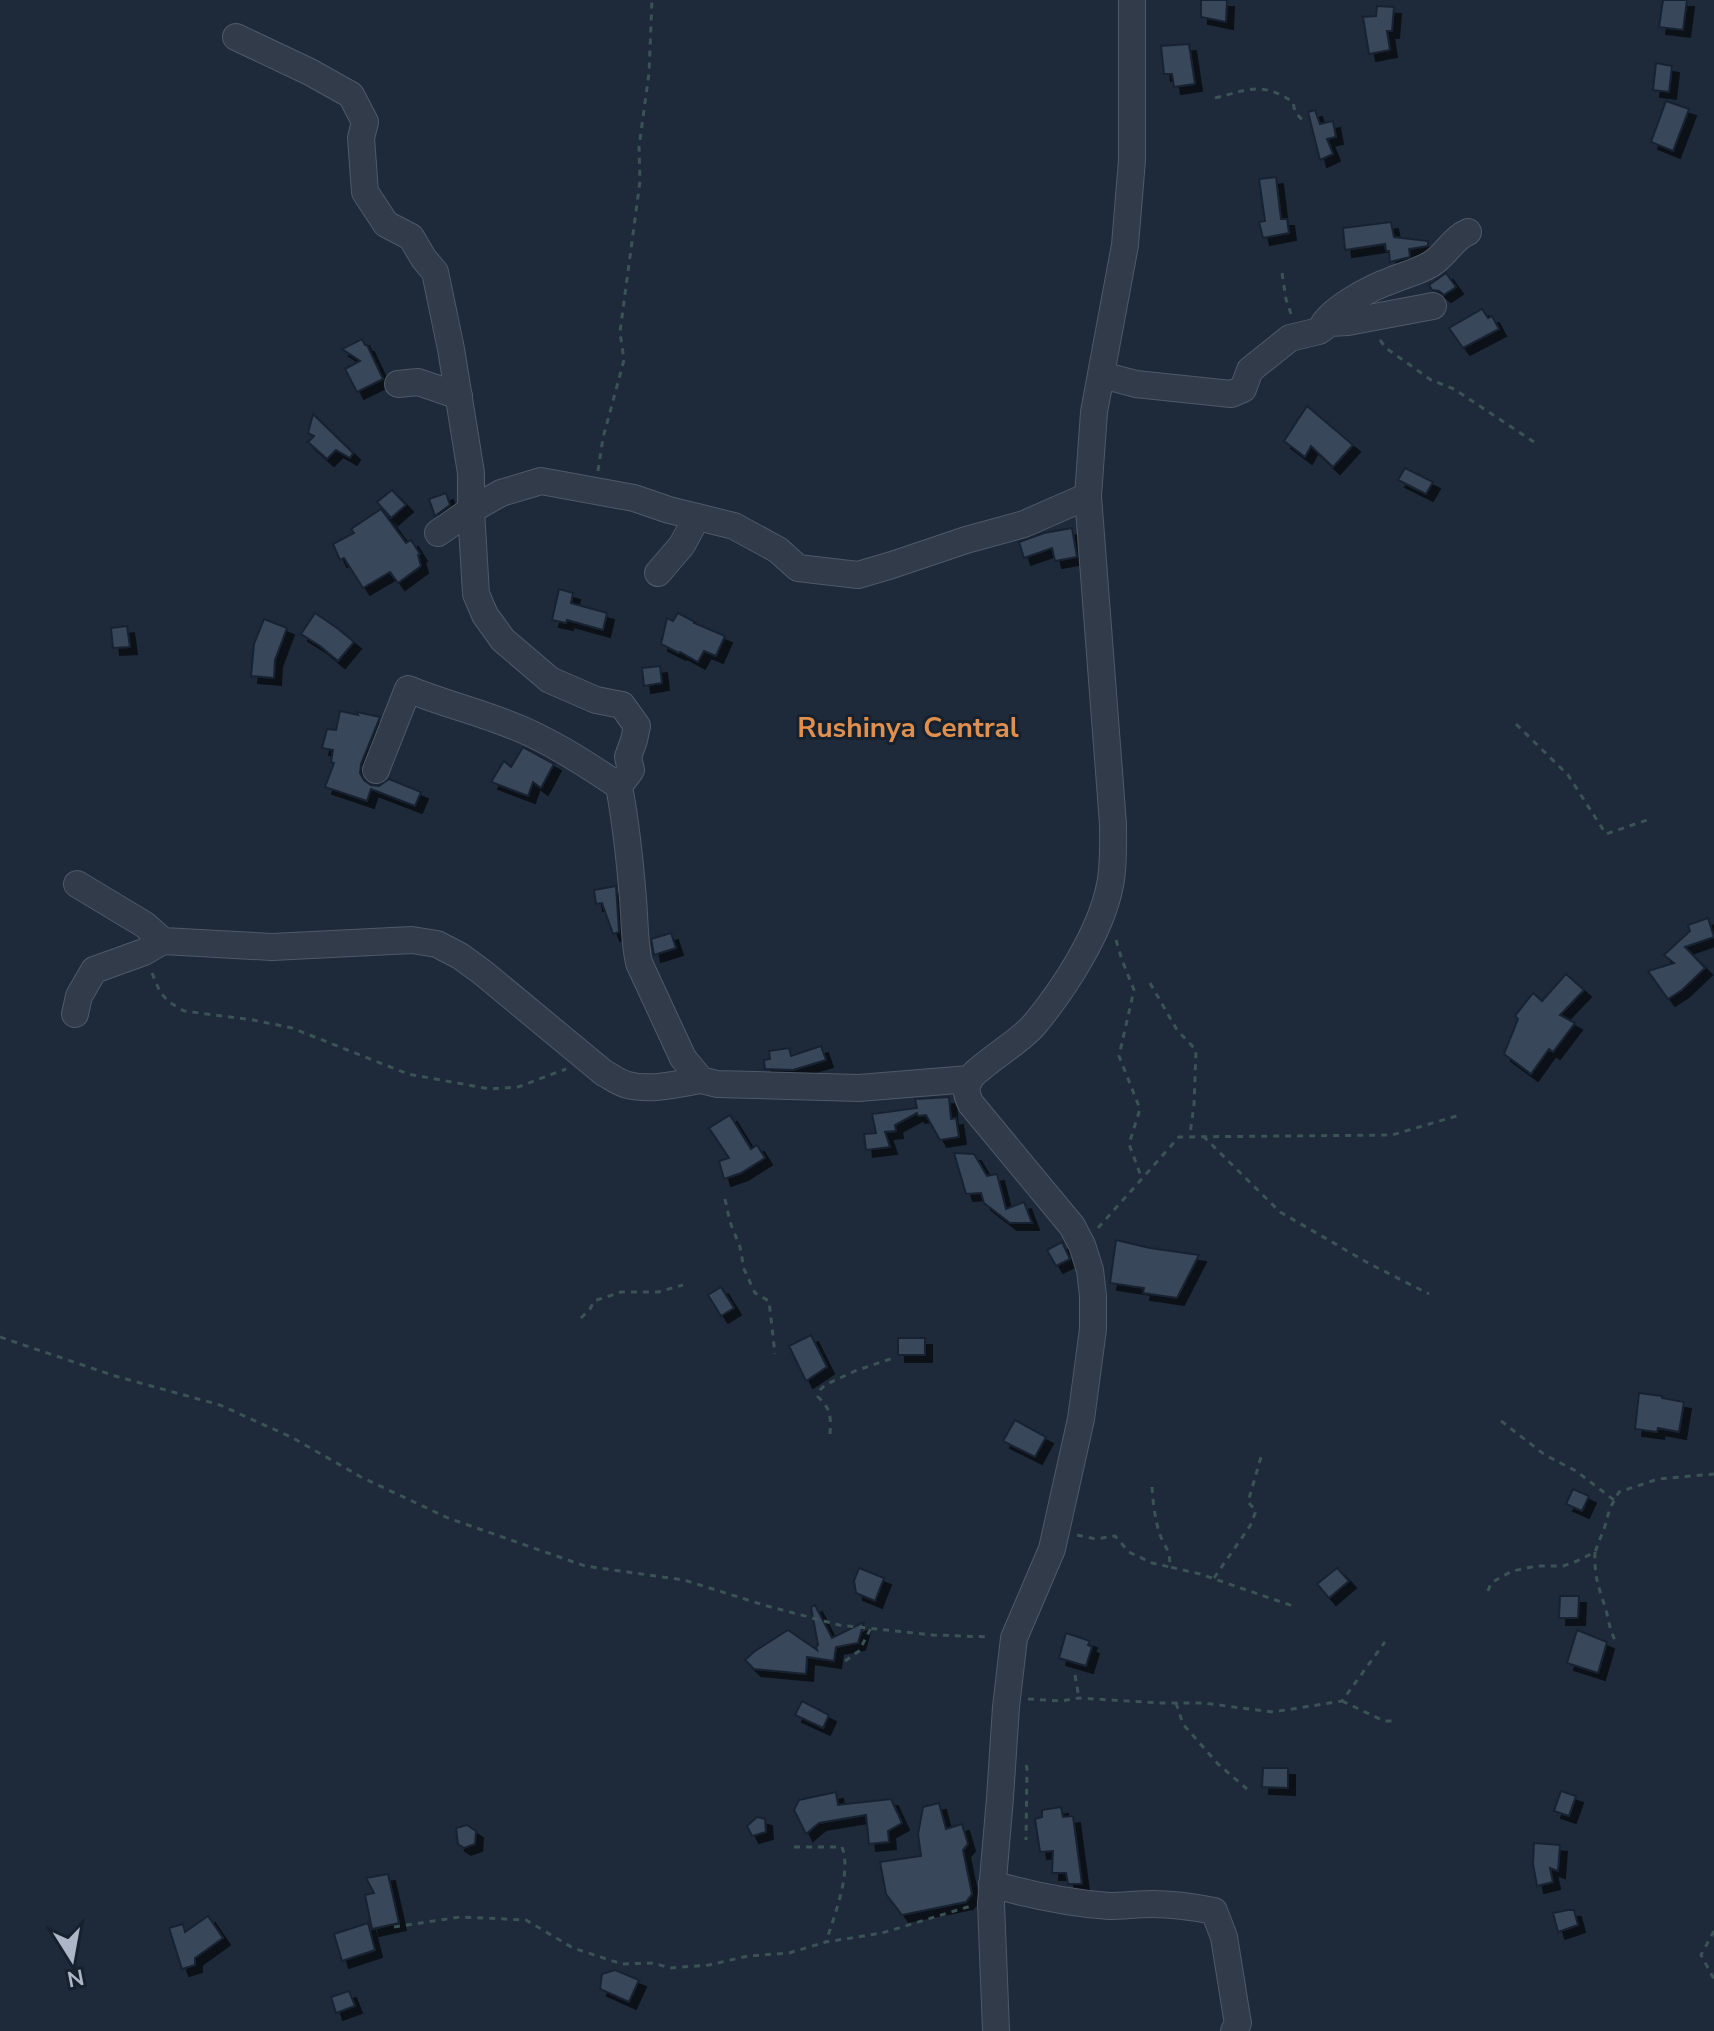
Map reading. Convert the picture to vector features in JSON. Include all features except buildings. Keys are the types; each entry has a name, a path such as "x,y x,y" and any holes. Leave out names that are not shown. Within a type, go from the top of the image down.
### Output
{"street":[{"path":"75,1014 85,982 94,970 153,947 272,947 412,940 437,944 460,956 604,1073 624,1084 638,1087 701,1080 717,1084 859,1088 969,1079 1032,1027 1098,926 1110,885 1113,824 1088,496 1094,412 1126,231 1132,160 1132,0"},
{"path":"236,37 351,95 365,122 361,138 365,192 386,224 411,237 435,272 471,473 476,594 485,615 503,640 550,680 596,700 622,705 637,726 628,757 631,770 619,786"},
{"path":"1319,331 1327,318 1341,307 1389,281 1435,262 1468,232"},
{"path":"1102,375 1136,384 1231,394 1243,389 1250,370 1290,338 1319,331 1330,323 1433,306"},
{"path":"398,384 418,382 459,396"},
{"path":"438,533 501,493 541,481 634,498 734,526 778,550 798,568 858,575 1024,524 1088,496"},
{"path":"658,573 682,545 697,517"},
{"path":"376,770 408,689 546,741 619,786 627,827 635,946 639,963 683,1058 701,1080"},
{"path":"77,884 145,925 153,947"},
{"path":"969,1079 967,1097 971,1104 1072,1226 1090,1270 1093,1296 1093,1329 1081,1419 1052,1549 1014,1638 992,1894 996,2031"},
{"path":"992,1894 1029,1895 1111,1906 1152,1904 1214,1911 1227,1952 1238,2023 1234,2031"}],"path":[{"path":"595,490 603,438 624,360 620,332 640,181 639,147 649,73 652,0"},
{"path":"1215,98 1252,88 1278,92 1293,102 1295,112 1305,123"},
{"path":"1282,273 1291,314 1290,338"},
{"path":"1362,318 1386,348 1431,380 1454,389 1534,442"},
{"path":"1516,724 1568,775 1606,834 1647,820"},
{"path":"1114,931 1134,990 1119,1056 1140,1109 1129,1144 1142,1179"},
{"path":"153,947 160,992 184,1011 292,1028 408,1074 490,1089 518,1087 587,1059"},
{"path":"1150,983 1177,1030 1196,1050 1190,1134"},
{"path":"1082,1245 1179,1137 1392,1135 1460,1115"},
{"path":"1203,1136 1280,1212 1429,1294"},
{"path":"725,1199 744,1269 755,1293 769,1301 775,1354"},
{"path":"581,1318 594,1301 621,1292 658,1292 683,1285"},
{"path":"0,1337 115,1376 220,1405 293,1438 361,1477 448,1518 585,1566 684,1580 839,1625 933,1635 1014,1638"},
{"path":"830,1434 831,1416 818,1397 820,1390 855,1371 893,1358"},
{"path":"1501,1421 1545,1455 1576,1471 1614,1500"},
{"path":"1214,1578 1250,1526 1256,1511 1248,1502 1261,1457"},
{"path":"1616,1642 1609,1631 1595,1572 1595,1552 1614,1500 1619,1492 1658,1479 1714,1474"},
{"path":"1152,1487 1160,1535 1170,1554 1170,1567"},
{"path":"1055,1534 1096,1539 1115,1536 1129,1552 1152,1563 1214,1578 1293,1606"},
{"path":"1488,1591 1491,1583 1512,1571 1537,1566 1563,1566 1595,1552"},
{"path":"845,1661 859,1651 871,1628"},
{"path":"1342,1701 1385,1642"},
{"path":"1075,1675 1079,1698"},
{"path":"1006,1707 1029,1699 1061,1701 1079,1698 1203,1703 1273,1712 1342,1701 1384,1721 1396,1721"},
{"path":"1176,1703 1183,1724 1218,1764 1247,1789"},
{"path":"794,1847 842,1847 845,1854 845,1874 826,1942"},
{"path":"394,1927 460,1917 526,1920 573,1948 622,1964 653,1963 670,1968 789,1953 826,1942 882,1933 967,1907 992,1894"},
{"path":"1714,1931 1701,1955 1714,1979"}],"district":[{"name":"Rushinya Central","path":"908,727"}]}
